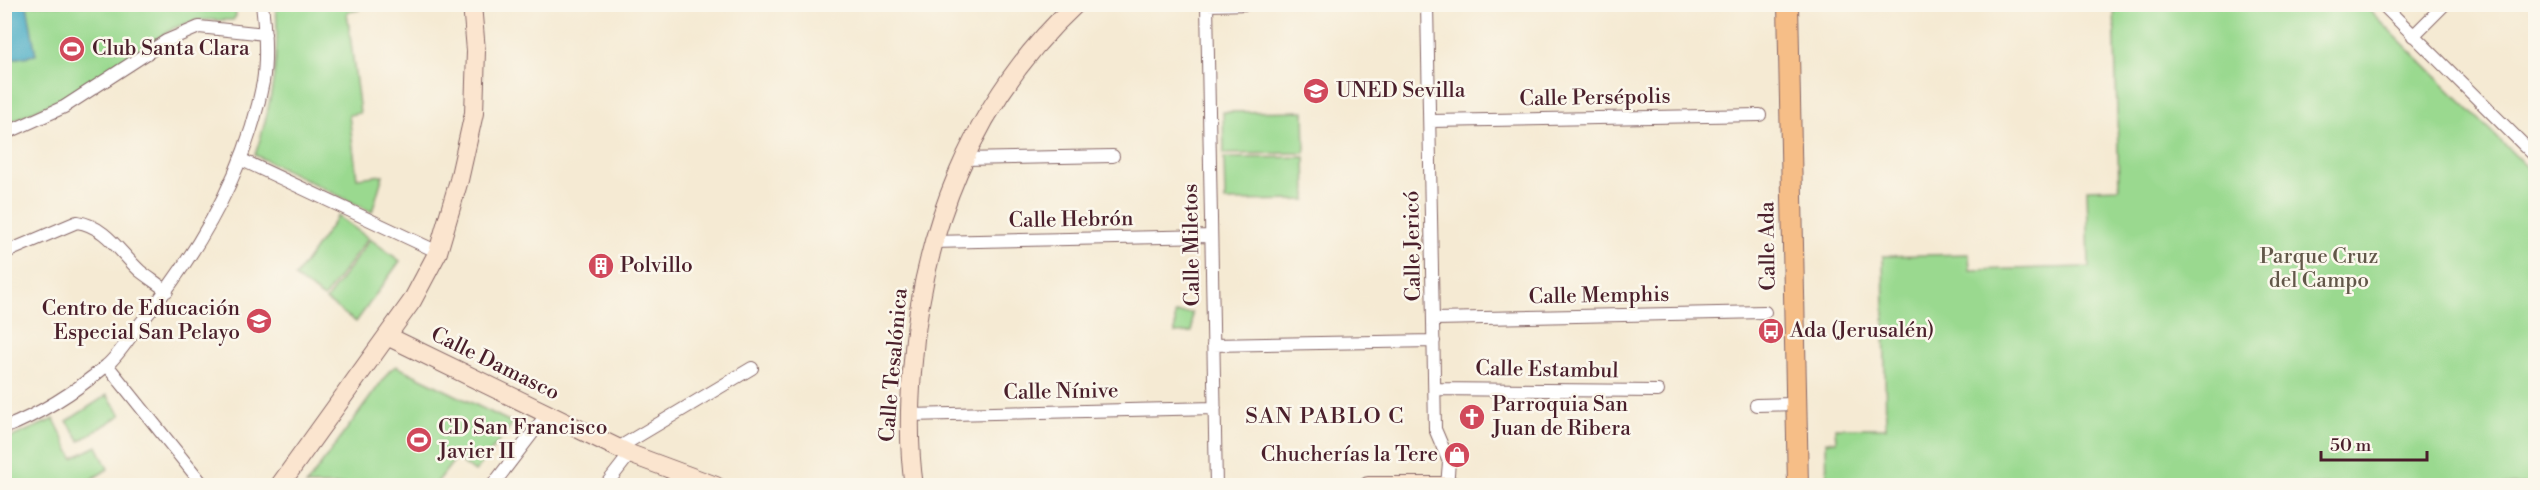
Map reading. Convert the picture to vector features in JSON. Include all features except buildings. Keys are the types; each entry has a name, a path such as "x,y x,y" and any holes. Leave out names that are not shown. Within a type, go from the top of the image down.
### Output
{"main road":[{"name":"Calle Ada","path":"1788,4 1798,486"}],"street":[{"path":"4,428 48,407 107,365 167,291 211,222 242,160 263,80 265,34 262,4"},
{"path":"279,486 387,336 428,275 438,252 459,180 474,113 476,51 472,4"},
{"name":"Calle Tesalónica","path":"914,486 909,450 909,415 914,333 932,242 964,159 992,107 1015,71 1076,4"},
{"path":"1207,5 1251,4"},
{"name":"Calle Jericó","path":"1427,4 1435,429 1449,462 1449,485"},
{"path":"2382,4 2535,157"},
{"path":"2414,36 2445,4"},
{"name":"Calle Miletos","path":"1207,5 1216,486"},
{"path":"4,134 64,107 166,41 199,27 265,34"},
{"name":"Calle Persépolis","path":"1430,121 1760,115"},
{"path":"964,159 1113,156"},
{"path":"242,160 438,252"},
{"path":"4,254 77,222 90,224 99,229 140,271 167,291"},
{"name":"Calle Hebrón","path":"932,242 1211,236"},
{"name":"Calle Memphis","path":"1434,320 1765,312"},
{"name":"Calle Damasco","path":"387,336 624,451 716,486"},
{"path":"1213,345 1434,342"},
{"path":"107,365 204,486"},
{"path":"605,486 624,451 752,368"},
{"name":"Calle Estambul","path":"1435,389 1658,391"},
{"path":"1756,405 1796,404"},
{"name":"Calle Nínive","path":"909,415 1215,408"},
{"path":"492,486 546,414"},
{"path":"1368,486 1449,485"}],"green space":[{"name":"Club Santa Clara","path":"235,4 236,16 233,20 196,20 174,28 68,95 5,125 4,5"},
{"path":"276,5 358,5 359,10 347,12 360,113 349,115 357,178 383,175 372,212 255,155 266,118 276,62"},
{"name":"Parque Cruz del Campo","path":"2114,5 2364,5 2535,175 2535,485 1827,485 1826,442 1836,441 1835,428 1886,428 1883,256 1969,254 1970,270 2089,267 2087,189 2119,188"},
{"path":"1304,111 1305,153 1224,154 1223,112"},
{"path":"1305,157 1306,200 1225,201 1224,158"},
{"path":"338,216 368,238 324,298 295,277"},
{"path":"370,239 400,261 356,322 326,300"},
{"path":"1175,313 1192,313 1192,332 1175,333"},
{"name":"CD San Francisco Javier II","path":"396,366 513,423 475,472 456,458 435,485 306,485 390,370"},
{"path":"107,395 121,415 80,441 67,421"},
{"path":"54,419 73,458 97,446 108,469 87,482 87,485 5,485 5,440"}],"water":[{"path":"5,4 27,5 36,55 5,60"}],"place":[{"name":"Club Santa Clara","path":"72,49"},
{"name":"UNED Sevilla","path":"1316,91"},
{"name":"Polvillo","path":"601,266"},
{"name":"Centro de Educación Especial San Pelayo","path":"259,321"},
{"name":"Ada (Jerusalén)","path":"1771,331"},
{"name":"Parroquia San Juan de Ribera","path":"1472,417"},
{"name":"CD San Francisco Javier II","path":"419,440"},
{"name":"Chucherías la Tere","path":"1457,455"}],"district":[{"name":"SAN PABLO C","path":"1325,416"}]}
